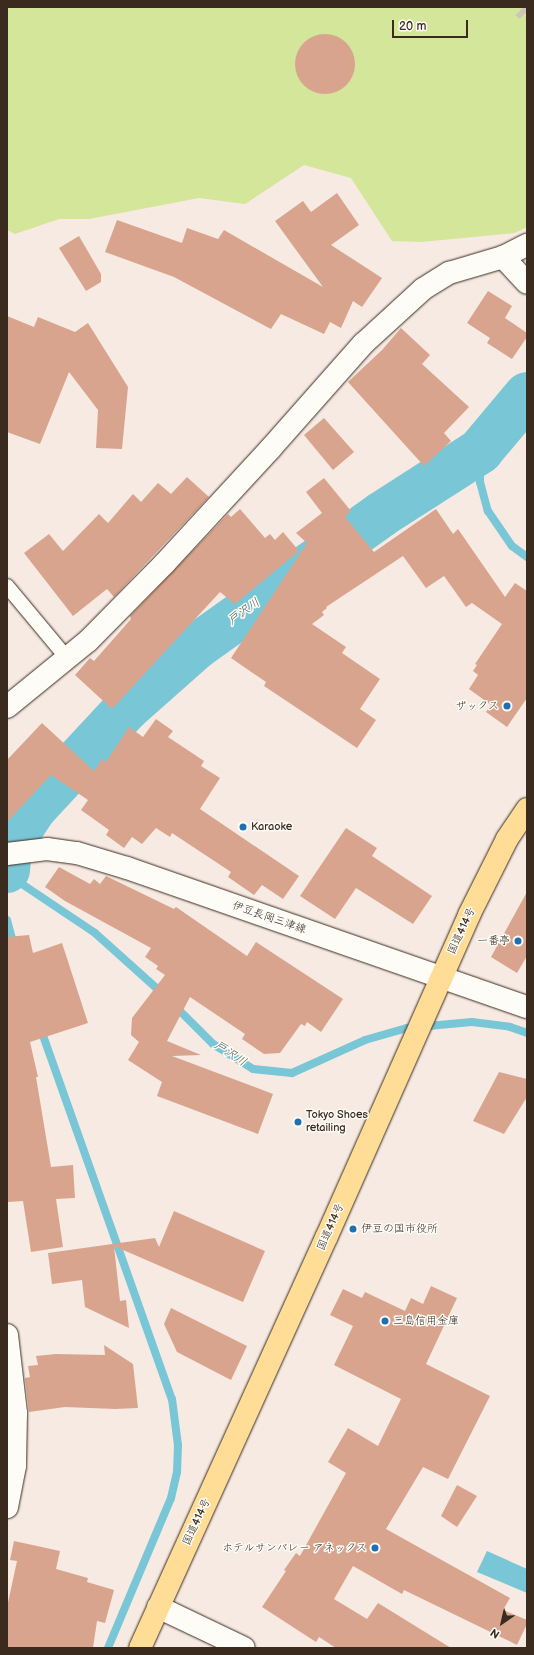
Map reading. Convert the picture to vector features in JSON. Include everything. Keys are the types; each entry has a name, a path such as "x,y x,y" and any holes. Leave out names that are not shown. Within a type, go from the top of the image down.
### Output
{"highway":[{"name":"国道414号","path":"140,1648 327,1236 469,915 507,840 527,809"}],"street":[{"path":"7,707 88,641 165,563 271,448 363,344 423,289 449,273 503,257 527,245"},
{"path":"503,257 527,283"},
{"name":"伊豆長岡三津線","path":"7,854 46,849 77,853 127,868 527,1007"},
{"path":"7,1335 16,1413 15,1466 7,1507"},
{"path":"158,1607 244,1648"}],"lane":[{"path":"7,586 67,658"}],"green space":[{"path":"7,7 527,7 527,227 515,233 421,242 392,241 351,178 304,165 245,204 199,198 89,219 59,219 15,234 7,230"}],"water":[{"path":"487,1551 527,1569 527,1593 477,1572"}],"building":[{"path":"325,34 342,39 350,47 355,64 350,81 342,89 325,94 308,89 300,81 295,64 300,47 308,39"},
{"path":"337,193 359,225 331,245 382,278 362,307 353,301 341,328 330,322 324,334 281,314 271,329 174,277 105,252 117,220 182,243 187,228 218,239 224,230 323,287 275,221 303,201 311,212"},
{"path":"79,236 101,274 101,282 86,291 59,248"},
{"path":"488,291 512,306 505,318 527,333 527,337 512,359 487,343 490,338 467,323"},
{"path":"7,316 34,327 38,317 75,332 88,323 128,387 122,449 96,448 98,410 69,372 40,444 7,432"},
{"path":"401,328 430,355 422,364 469,407 444,433 451,441 424,466 348,382 382,350"},
{"path":"324,418 354,452 333,470 304,435"},
{"path":"187,477 209,497 114,597 107,589 73,616 24,553 49,534 63,551 99,514 108,523 133,494 141,502 158,483 171,494"},
{"path":"324,478 351,511 345,517 374,552 436,509 453,534 458,529 505,597 515,583 527,591 527,698 507,727 486,712 491,705 469,689 478,675 473,671 477,665 475,664 502,624 472,603 466,607 444,576 426,588 403,556 326,607 327,608 322,612 324,615 312,624 346,647 342,653 380,679 360,709 376,720 357,748 264,686 266,682 231,658 307,543 296,533 322,513 306,492"},
{"path":"240,509 265,538 270,534 275,540 283,532 299,551 235,604 220,592 112,709 75,675 90,658 94,661 131,619 130,616 228,514 231,517"},
{"path":"156,719 173,731 168,737 204,761 201,766 220,778 200,809 299,876 283,899 262,885 254,895 228,877 231,872 172,833 170,837 156,828 142,844 132,837 124,848 106,835 109,830 81,810 88,800 51,775 7,822 7,760 42,723 94,771 102,759 106,762 129,727 143,737"},
{"path":"346,828 377,848 372,856 432,896 413,924 356,888 335,919 300,896"},
{"path":"59,867 90,884 94,879 100,884 106,876 174,909 176,907 247,956 256,942 343,999 321,1032 307,1022 305,1026 301,1024 280,1053 264,1054 242,1039 245,1034 190,997 167,1041 201,1055 172,1056 273,1094 258,1134 157,1096 162,1082 128,1060 139,1042 131,1035 132,1018 165,975 156,969 158,966 145,957 151,948 65,901 45,887"},
{"path":"527,892 527,956 517,973 491,957"},
{"path":"29,935 33,953 62,943 88,1023 30,1042 38,1077 36,1077 51,1167 73,1165 75,1198 56,1199 63,1247 31,1252 23,1201 8,1202 7,1186 7,937"},
{"path":"499,1072 527,1079 527,1097 504,1134 473,1121"},
{"path":"174,1211 265,1251 243,1302 114,1246 120,1301 126,1300 129,1328 85,1307 82,1280 52,1284 48,1253 155,1238 159,1247"},
{"path":"431,1286 457,1298 426,1364 490,1396 448,1479 423,1467 386,1529 510,1598 503,1610 527,1620 527,1624 517,1645 404,1590 402,1594 353,1566 334,1599 367,1619 378,1603 451,1648 336,1648 319,1637 316,1642 262,1607 296,1553 300,1556 346,1473 328,1462 348,1428 378,1446 401,1399 334,1365 353,1326 330,1315 343,1289 362,1298 365,1292 405,1311 411,1298 423,1304"},
{"path":"171,1308 247,1346 231,1380 177,1352 164,1324"},
{"path":"104,1345 133,1364 138,1408 115,1409 65,1407 29,1412 25,1378 30,1377 28,1366 38,1365 36,1356 56,1354 105,1355"},
{"path":"457,1485 477,1496 457,1527 441,1516"},
{"path":"14,1541 60,1551 56,1569 88,1578 87,1582 114,1590 105,1623 97,1621 93,1648 7,1648 7,1607 17,1561 10,1560"}],"waterway":[{"name":"戸沢川","path":"7,870 9,846 34,808 128,707 197,646 382,514 480,451 527,395"},
{"path":"480,451 480,482 488,511 512,546 527,557"},
{"name":"戸沢川","path":"7,874 95,933 163,994"},
{"path":"7,920 14,946"},
{"name":"戸沢川","path":"175,1006 213,1044 253,1069 292,1073 365,1040 407,1028 472,1022 510,1027 527,1033"},
{"path":"40,1027 172,1399 178,1445 177,1472 171,1498 108,1648"}],"tunnel":[{"path":"523,7 527,11"}],"place":[{"name":"ザックス","path":"507,706"},
{"name":"Karaoke","path":"243,827"},
{"name":"一番亭","path":"518,941"},
{"name":"Tokyo Shoes retailing","path":"298,1122"},
{"name":"伊豆の国市役所","path":"353,1229"},
{"name":"三島信用金庫","path":"385,1321"},
{"name":"ホテルサンバレー アネックス","path":"375,1548"}]}
